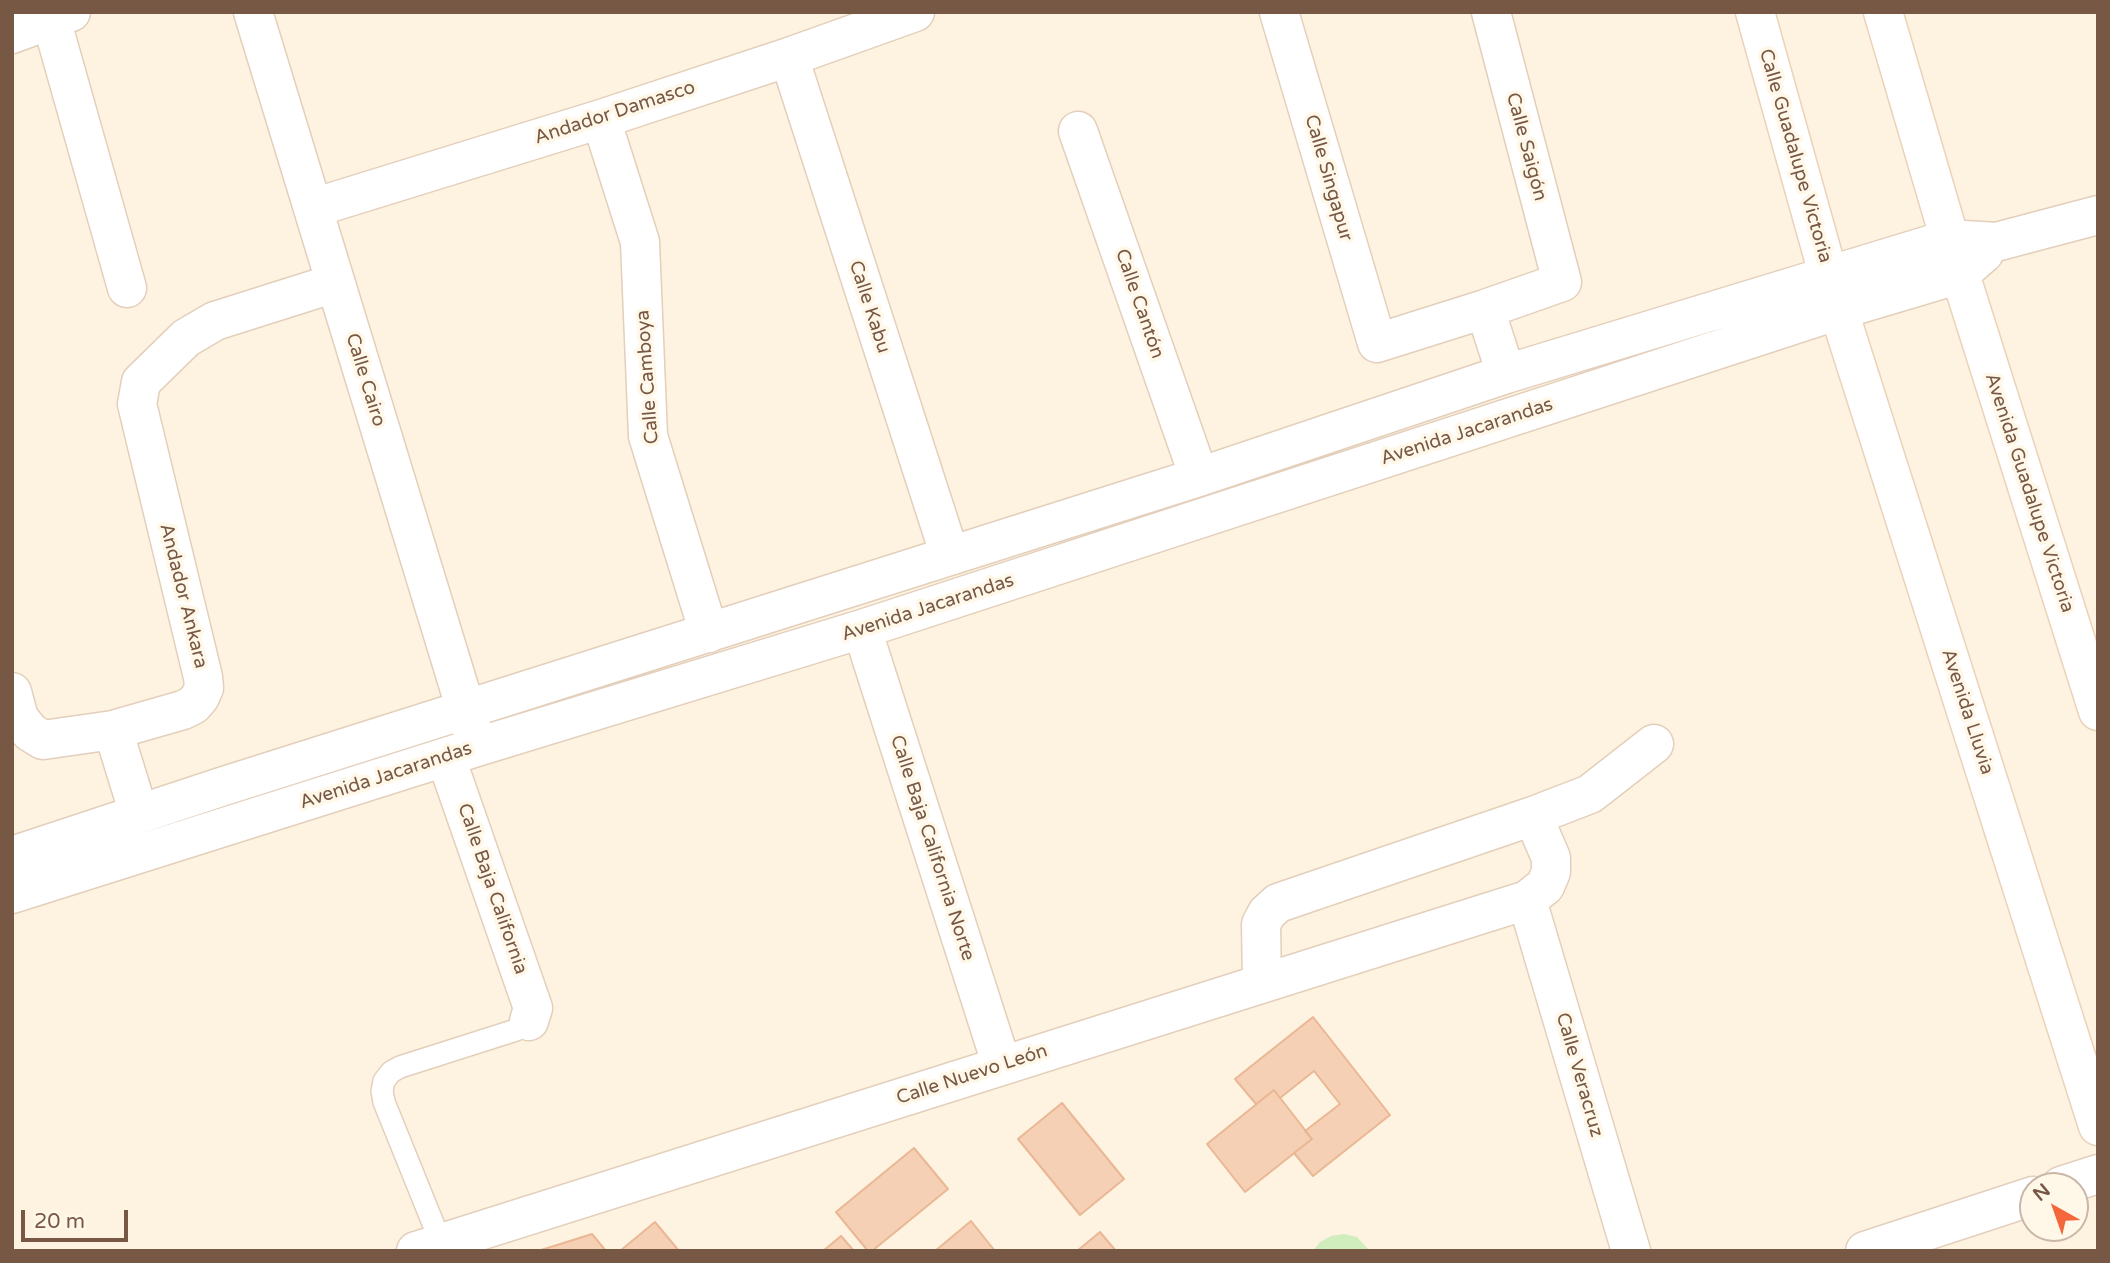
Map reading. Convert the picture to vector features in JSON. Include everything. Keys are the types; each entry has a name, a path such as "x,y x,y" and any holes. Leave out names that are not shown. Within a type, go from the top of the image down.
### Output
{"street":[{"name":"Calle Cairo","path":"253,12 465,709 461,752"},
{"name":"Andador Damasco","path":"313,208 601,119 915,12"},
{"name":"Calle Singapur","path":"1279,12 1377,343 1485,309"},
{"name":"Calle Saigón","path":"1485,309 1562,282 1491,12"},
{"name":"Calle Guadalupe Victoria","path":"1755,12 1834,295"},
{"name":"Avenida Guadalupe Victoria","path":"1883,12 1954,256 2098,711"},
{"path":"12,34 61,16 127,288"},
{"name":"Calle Kabu","path":"789,57 950,556"},
{"name":"Calle Camboya","path":"601,119 640,242 648,436 709,633"},
{"name":"Calle Cantón","path":"1078,131 1199,477"},
{"path":"1834,295 1996,242 2098,215"},
{"name":"Andador Ankara","path":"12,692 19,718 30,732 43,740 113,730 193,705 200,697 204,688 203,677 137,404 141,382 186,338 215,321 335,283"},
{"name":"Avenida Jacarandas","path":"12,856 465,709 1199,477 1506,374 1834,295"},
{"name":"Avenida Jacarandas","path":"12,894 862,629 1834,295"},
{"name":"Avenida Lluvia","path":"1834,295 2098,1126"},
{"path":"1485,309 1506,374"},
{"name":"Calle Baja California Norte","path":"862,629 1002,1066"},
{"path":"113,730 139,814"},
{"path":"1262,983 1261,924 1267,912 1278,903 1533,816 1590,793 1654,744"},
{"name":"Calle Baja California","path":"461,752 533,1008 529,1021"},
{"path":"1527,900 1545,886 1550,873 1551,858 1533,816"},
{"name":"Calle Nuevo León","path":"433,1248 1527,900"},
{"name":"Calle Veracruz","path":"1527,900 1630,1251"},
{"path":"1865,1251 2019,1201"}],"lane":[{"path":"433,1248 384,1102 384,1081 391,1072 400,1067 516,1030 529,1021"}],"green space":[{"path":"1344,1234 1357,1237 1370,1251 1313,1251 1320,1242 1331,1236"}],"building":[{"path":"1313,1017 1390,1115 1313,1176 1294,1153 1312,1139 1305,1131 1340,1104 1314,1071 1280,1098 1274,1090 1256,1104 1235,1079"},
{"path":"1274,1090 1312,1139 1245,1192 1207,1144"},
{"path":"1062,1103 1124,1179 1080,1215 1018,1139"},
{"path":"914,1148 948,1189 872,1251 868,1251 836,1212"},
{"path":"971,1221 995,1251 935,1251"},
{"path":"655,1222 679,1251 620,1251"},
{"path":"1100,1232 1116,1251 1077,1251"},
{"path":"592,1234 606,1251 538,1251"},
{"path":"841,1236 854,1251 823,1251"}]}
